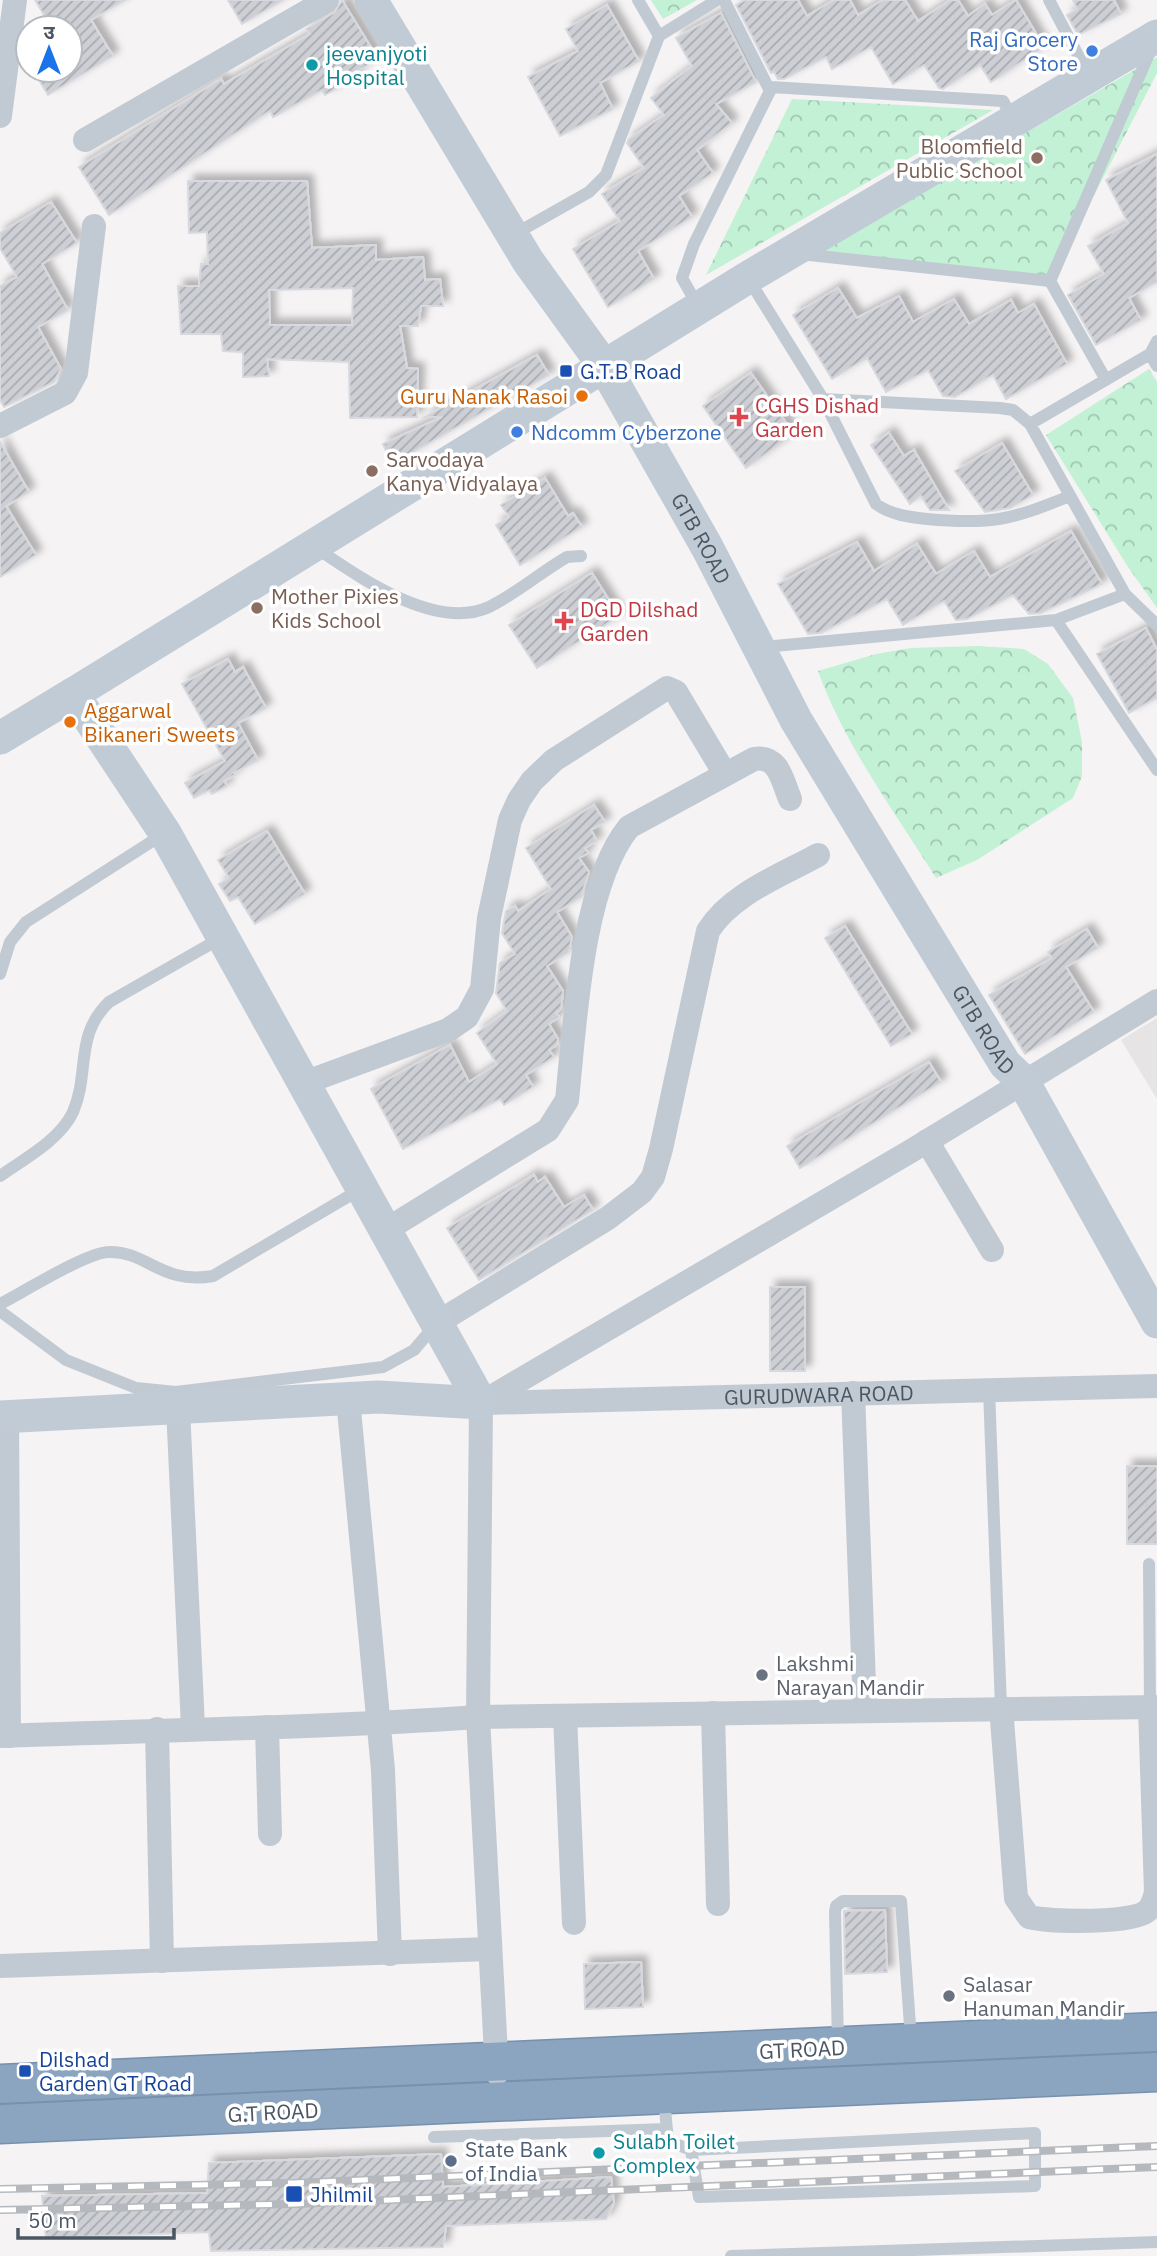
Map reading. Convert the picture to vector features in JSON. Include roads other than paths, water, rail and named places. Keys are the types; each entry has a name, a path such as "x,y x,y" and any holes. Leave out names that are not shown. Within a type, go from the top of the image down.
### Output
{"highway":[{"name":"GT ROAD","path":"447,2065 1157,2032"},
{"name":"G.T ROAD","path":"0,2084 447,2065"},
{"name":"GT ROAD","path":"547,2101 665,2112 1157,2072"},
{"name":"G.T ROAD","path":"0,2124 547,2101"}],"street":[{"path":"0,116 15,0"},
{"path":"85,140 327,0"},
{"name":"GTB ROAD","path":"371,0 521,230 613,361 707,547 768,649 804,716 1019,1057 1023,1081 1157,1322"},
{"name":"GTB ROAD","path":"393,0 521,230"},
{"path":"0,738 747,278 1157,36"},
{"path":"0,426 65,393 76,373 94,226"},
{"path":"304,1083 449,1030 467,1017 482,989 489,918 510,820 532,780 554,760 667,688 676,692 725,774"},
{"path":"73,694 165,833 481,1403 478,1717 499,2102"},
{"path":"386,1230 548,1130 558,1117 567,1100 583,955 614,846 629,827 754,758 765,757 775,763 790,799"},
{"path":"437,1323 608,1218 642,1192 653,1177 708,931 718,915 734,902 818,855"},
{"path":"1001,1707 1016,1898 1029,1917 1044,1921 1132,1918 1146,1913 1153,1905 1156,1892 1153,1707 1001,1707 478,1717 379,1725 193,1727 5,1736 3,1417 378,1397 481,1403 927,1141 1157,1002"},
{"path":"927,1141 992,1250"},
{"name":"GURUDWARA ROAD","path":"481,1403 1157,1386"},
{"path":"853,1393 865,1710"},
{"path":"348,1399 379,1725 390,1954"},
{"path":"178,1408 193,1727"},
{"path":"713,1713 718,1904"},
{"path":"565,1716 574,1923"},
{"path":"267,1727 270,1833"},
{"path":"158,1729 162,1961"},
{"path":"0,1966 490,1949"}],"lane":[{"path":"638,0 659,36"},
{"path":"521,230 589,192 606,175 659,36 717,0"},
{"path":"724,0 771,86"},
{"path":"1049,0 1090,76"},
{"path":"1050,281 1157,36"},
{"path":"771,86 1003,101 1014,121"},
{"path":"699,308 682,278 694,244 771,86"},
{"path":"789,253 1050,281"},
{"path":"747,278 823,399 876,504 886,511 909,517 993,522 1017,517 1070,496"},
{"path":"1050,281 1106,380"},
{"path":"1030,424 1106,380 1153,360 1157,341"},
{"path":"823,399 1013,410 1030,424 1125,594 1157,625"},
{"path":"312,546 397,598 447,611 488,608 558,562 567,557 581,556"},
{"path":"768,649 1056,620 1125,594"},
{"path":"1056,620 1157,770"},
{"path":"0,974 10,942 26,922 165,833"},
{"path":"0,1176 59,1130 72,1114 88,1032 96,1014 108,1002 223,937"},
{"path":"0,1304 90,1257 108,1252 132,1258 171,1276 192,1280 213,1276 363,1188"},
{"path":"0,1311 66,1360 136,1388 176,1392 299,1376 352,1373 383,1367 414,1350 437,1323"},
{"path":"989,1390 1001,1707"},
{"path":"1149,1564 1153,1707"},
{"path":"838,2047 835,1912 836,1906 843,1901 901,1901 912,2044"},
{"path":"434,2137 665,2112 668,2141 691,2150 1035,2133 1035,2186 699,2197 691,2150"},
{"path":"731,2256 1157,2242"}],"railway":[{"path":"0,2189 294,2183 1157,2146"},
{"path":"0,2210 295,2204 1157,2167"}],"place":[{"name":"Raj Grocery Store","path":"1092,51"},
{"name":"jeevanjyoti Hospital","path":"312,65"},
{"name":"Bloomfield Public School","path":"1037,158"},
{"name":"G.T.B Road","path":"566,371"},
{"name":"Guru Nanak Rasoi","path":"582,396"},
{"name":"CGHS Dishad Garden","path":"739,417"},
{"name":"Ndcomm Cyberzone","path":"517,432"},
{"name":"Sarvodaya Kanya Vidyalaya","path":"372,471"},
{"name":"Mother Pixies Kids School","path":"257,608"},
{"name":"DGD Dilshad Garden","path":"564,621"},
{"name":"Aggarwal Bikaneri Sweets","path":"70,722"},
{"name":"Lakshmi Narayan Mandir","path":"762,1675"},
{"name":"Salasar Hanuman Mandir","path":"949,1996"},
{"name":"Dilshad Garden GT Road","path":"25,2071"},
{"name":"Sulabh Toilet Complex","path":"599,2153"},
{"name":"State Bank of India","path":"451,2161"},
{"name":"Jhilmil","path":"294,2194"}]}
